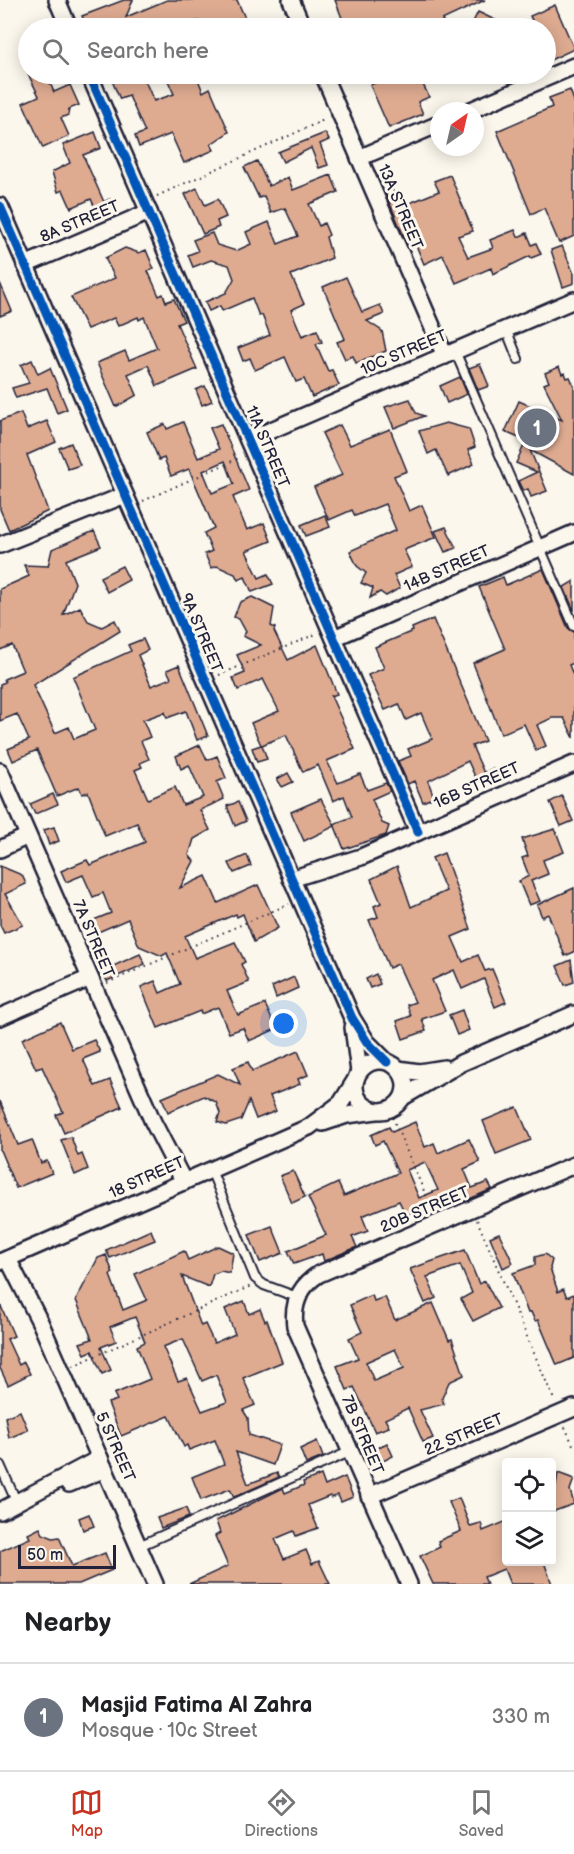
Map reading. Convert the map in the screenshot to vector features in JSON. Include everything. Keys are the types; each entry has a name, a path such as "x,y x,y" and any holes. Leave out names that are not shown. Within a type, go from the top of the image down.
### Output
{"street":[{"path":"57,0 65,18"},
{"path":"291,0 299,18"},
{"path":"556,74 574,66"},
{"name":"11A STREET","path":"93,84 418,832"},
{"name":"13A STREET","path":"327,84 359,158 450,353"},
{"path":"484,105 532,84"},
{"path":"359,158 430,128"},
{"name":"9A STREET","path":"0,206 352,1018 367,1042 393,1065"},
{"name":"8A STREET","path":"25,265 146,206"},
{"name":"10C STREET","path":"250,446 450,353 574,300"},
{"path":"0,545 125,496"},
{"name":"14B STREET","path":"332,633 574,533"},
{"name":"16B STREET","path":"296,889 361,856 574,764"},
{"name":"7A STREET","path":"0,771 179,1184"},
{"path":"0,849 28,836"},
{"path":"0,1017 92,984"},
{"path":"461,1063 430,1071 371,1062 357,1076 356,1094 365,1106 384,1110 461,1063 574,1014"},
{"name":"9A STREET","path":"352,1018 357,1076"},
{"path":"393,1065 405,1082 403,1097"},
{"name":"18 STREET","path":"309,1127 341,1103 357,1076"},
{"name":"18 STREET","path":"9,1258 309,1127 347,1115 384,1110"},
{"name":"20B STREET","path":"297,1297 310,1280 319,1274 574,1165"},
{"name":"5 STREET","path":"9,1258 41,1324 155,1584"},
{"name":"7B STREET","path":"297,1297 294,1307 295,1326 409,1584"},
{"name":"22 STREET","path":"369,1496 567,1411"},
{"path":"0,1511 103,1464"}],"lane":[{"path":"506,329 518,358"},
{"path":"450,353 574,626"},
{"path":"212,1170 253,1273 259,1282 297,1297"},
{"path":"139,1546 349,1452"},
{"path":"0,1465 17,1503"}],"path":[{"path":"146,206 340,113"},
{"path":"125,496 250,446"},
{"path":"206,681 332,633"},
{"path":"92,984 296,889"},
{"path":"384,1110 438,1223"},
{"path":"472,1209 567,1411 574,1448"},
{"path":"62,1371 259,1282"}],"building":[{"path":"124,0 133,0 126,17 167,0 237,0 245,18 83,18 82,16"},
{"path":"335,0 485,0 446,18 342,18"},
{"path":"555,5 574,49 556,57 556,18 531,18 530,16"},
{"path":"478,12 491,18 475,18"},
{"path":"33,84 50,84 54,92 70,85 79,105 69,109 68,115 61,118 69,136 43,148 23,103 39,96"},
{"path":"113,84 146,84 154,101 174,94 170,84 200,84 203,92 210,88 229,132 211,144 214,150 184,163 171,134 139,147 135,136 145,132 129,96 120,99"},
{"path":"423,84 429,97 418,102 423,114 389,128 370,85"},
{"path":"570,90 574,101 574,236 559,243 544,208 531,214 497,131 552,107 549,98"},
{"path":"95,132 101,148 83,155 104,202 110,199 115,209 99,216 91,199 71,208 63,190 58,192 52,172 70,163 63,145"},
{"path":"325,133 329,140 320,144 328,165 319,168 311,148 283,162 278,152"},
{"path":"257,161 269,186 288,177 293,190 331,175 338,192 309,204 319,226 324,223 329,235 326,237 332,258 291,275 304,304 291,310 302,336 317,330 322,342 316,344 328,371 332,370 339,385 312,397 304,379 296,382 285,357 255,370 250,358 243,361 238,348 270,335 262,315 259,316 252,298 222,311 220,306 209,311 205,302 226,293 234,279 229,265 211,260 193,267 188,255 198,251 193,240 212,233 217,245 236,251 251,244 246,232 269,222 278,244 298,236 285,208 271,213 264,196 259,198 244,167"},
{"path":"450,175 473,231 458,236 468,257 493,248 490,240 515,230 518,237 527,233 532,245 536,243 541,254 531,258 530,256 493,274 491,268 456,283 443,255 424,264 415,243 408,246 385,192 392,189 400,207 439,191 434,181"},
{"path":"197,188 205,205 218,199 226,217 217,221 219,227 203,234 185,194"},
{"path":"562,246 574,274 574,283 563,287 551,250"},
{"path":"125,248 139,253 146,250 154,269 148,271 159,296 163,294 166,302 174,299 184,321 177,324 197,369 157,386 148,365 128,374 137,395 116,407 97,363 125,351 129,360 157,348 144,317 139,320 138,317 118,326 114,318 87,329 71,297 115,278 105,258"},
{"path":"346,277 362,312 380,305 384,314 367,321 382,331 386,351 356,363 353,356 345,359 337,342 345,339 323,287"},
{"path":"0,283 12,311 0,316"},
{"path":"32,360 38,374 50,368 67,409 57,413 47,388 16,398 12,388 29,383 21,365"},
{"path":"480,364 489,386 478,390 469,368"},
{"path":"559,367 562,374 565,373 567,378 570,377 574,386 574,474 530,450 547,491 531,497 528,489 523,491 518,481 537,472 516,463 526,441 505,432 519,401 562,420 544,384 549,382 545,373"},
{"path":"460,377 467,394 447,403 440,386"},
{"path":"205,386 212,401 202,405 196,390"},
{"path":"410,399 416,413 424,416 394,428 385,407"},
{"path":"21,413 27,429 47,421 56,442 27,455 48,511 9,530 0,509 0,421"},
{"path":"183,422 198,458 219,449 210,428 221,424 249,490 233,497 247,530 264,523 271,541 246,551 259,578 268,574 273,584 252,592 245,577 238,580 235,574 217,566 211,568 205,554 212,551 204,533 214,528 189,469 171,476 164,458 159,460 147,432 165,424 167,429","holes":["225,461 234,484 212,493 203,471"]},
{"path":"446,423 469,429 475,447 468,450 474,464 448,476 436,450 428,454 419,431"},
{"path":"340,425 350,445 390,429 407,471 394,476 409,511 422,505 436,537 404,550 412,567 394,575 400,588 386,596 380,592 370,598 373,588 361,583 366,573 357,566 350,551 396,530 385,504 355,516 352,510 329,520 314,487 342,475 322,433"},
{"path":"71,443 80,465 68,469 59,448"},
{"path":"325,515 330,527 306,536 301,525"},
{"path":"446,527 456,548 445,552 435,531"},
{"path":"94,531 101,546 66,560 75,583 63,615 80,607 88,621 102,627 115,620 120,631 33,685 55,733 69,727 74,739 95,730 73,677 131,651 128,645 143,639 148,650 138,655 151,686 171,678 167,670 179,665 208,736 197,740 186,711 167,718 165,712 143,720 150,737 141,741 149,759 140,763 142,767 135,770 148,799 175,787 183,805 203,797 189,765 181,769 176,756 200,745 207,760 217,756 226,778 217,782 224,799 200,810 210,830 194,839 189,855 194,861 180,888 206,876 218,903 258,885 278,928 254,942 243,914 237,917 236,914 185,936 195,958 235,942 245,962 241,964 249,982 227,991 238,1015 265,1004 276,1029 249,1041 243,1028 229,1033 218,1007 201,1014 200,1011 158,1028 141,987 155,981 160,993 180,984 167,953 162,956 139,946 128,919 89,936 84,924 111,913 103,893 93,897 83,875 66,882 61,871 87,860 90,865 145,842 137,823 105,836 88,792 82,794 79,787 57,796 37,750 13,761 8,749 29,740 17,714 0,721 0,684 5,682 4,679 23,671 12,645 0,650 0,589 29,576 24,565 48,566 52,549"},
{"path":"122,566 129,580 107,592 100,577"},
{"path":"543,569 568,628 574,632 574,663 569,665 574,677 574,738 564,718 552,718 537,725 546,746 536,751 524,724 501,734 473,663 505,649 479,587 503,577 506,585"},
{"path":"574,581 574,611 564,587"},
{"path":"252,597 274,608 271,626 275,628 274,631 288,660 317,645 337,694 331,696 355,749 327,761 338,783 360,774 367,790 386,783 390,791 372,799 382,823 389,826 386,835 344,849 334,824 352,817 344,796 333,801 318,765 303,772 286,735 262,745 267,759 257,762 252,748 261,745 251,723 279,711 263,679 238,690 233,678 245,673 237,655 261,645 243,636 246,632 239,619 234,617 240,602"},
{"path":"433,619 485,741 472,746 484,773 493,768 498,779 488,784 486,777 477,781 468,761 428,781 434,797 423,802 414,781 408,784 398,761 411,756 408,749 432,739 421,713 406,720 399,704 385,710 368,675 384,668 375,647 413,631 412,628"},
{"path":"288,773 293,782 282,787 277,779"},
{"path":"53,794 58,804 35,814 30,804"},
{"path":"562,796 573,821 561,826 550,802"},
{"path":"321,799 335,826 304,841 291,812"},
{"path":"238,802 246,821 235,826 227,806"},
{"path":"54,827 59,841 49,845 44,830"},
{"path":"555,829 564,852 543,860 548,874 531,881 540,901 529,905 519,881 529,876 522,858 528,856 522,839"},
{"path":"444,853 471,929 452,937 463,962 478,955 485,971 492,969 506,1002 495,1007 484,979 462,989 454,970 432,980 445,1011 422,1019 426,1031 403,1039 397,1021 411,1016 407,1005 415,1002 398,964 389,968 369,920 378,917 374,906 381,903 371,879 397,866 411,907 446,891 432,858"},
{"path":"247,855 251,866 234,873 229,863"},
{"path":"0,866 22,875 26,884 5,894 23,925 4,933 0,925"},
{"path":"574,888 574,952 565,956 548,914 542,917 537,905"},
{"path":"140,954 145,964 107,981 102,971"},
{"path":"571,960 574,982 565,985 557,966"},
{"path":"376,974 380,984 370,988 366,979"},
{"path":"294,977 298,988 276,998 272,987"},
{"path":"462,1010 469,1030 457,1035 449,1015"},
{"path":"60,1022 72,1049 94,1040 100,1052 83,1059 95,1086 110,1080 122,1107 64,1133 56,1115 63,1112 42,1067 36,1069 22,1039"},
{"path":"298,1051 308,1075 298,1079 300,1084 270,1096 276,1111 256,1119 249,1101 241,1120 226,1125 217,1122 220,1113 216,1102 204,1096 168,1112 162,1098 218,1074 240,1085 233,1068 248,1062 252,1071"},
{"path":"0,1101 18,1145 32,1140 41,1163 47,1161 52,1173 16,1188 0,1150"},
{"path":"517,1107 531,1140 496,1154 483,1121"},
{"path":"415,1122 425,1147 434,1143 438,1153 469,1139 480,1162 464,1169 472,1188 488,1182 492,1189 465,1201 462,1192 406,1215 399,1201 362,1216 368,1231 352,1237 357,1247 324,1261 322,1254 294,1264 288,1251 326,1235 308,1197 338,1183 344,1196 398,1173 383,1141 375,1145 371,1135 389,1127 392,1132","holes":["425,1162 438,1190 419,1198 407,1170"]},
{"path":"71,1137 78,1156 82,1154 88,1169 75,1175 61,1140"},
{"path":"293,1171 305,1197 292,1203 280,1176"},
{"path":"272,1226 283,1253 260,1262 249,1235"},
{"path":"151,1230 155,1240 110,1258 106,1250"},
{"path":"499,1233 513,1263 503,1268 490,1237"},
{"path":"218,1246 233,1253 230,1273 221,1271 213,1274 209,1287 182,1276 201,1326 205,1324 214,1343 235,1334 225,1309 244,1301 249,1314 260,1309 265,1321 267,1320 282,1362 243,1378 255,1405 243,1410 248,1418 249,1435 280,1445 273,1465 236,1452 248,1484 277,1473 279,1477 234,1497 230,1489 201,1500 192,1477 224,1464 215,1440 189,1450 187,1445 184,1447 169,1416 121,1436 108,1403 117,1400 114,1394 150,1379 137,1346 145,1342 135,1317 110,1327 116,1341 101,1347 111,1370 102,1374 92,1351 85,1354 80,1343 92,1339 76,1300 98,1258 106,1255 113,1273 110,1275 123,1310 147,1300 135,1274 184,1251 188,1260","holes":["183,1339 202,1381 216,1375 227,1402 202,1411 187,1378 178,1381 163,1347"]},
{"path":"465,1250 479,1284 485,1281 499,1308 473,1321 461,1299 472,1293 460,1265 427,1277 436,1298 425,1303 410,1269"},
{"path":"545,1254 552,1260 550,1268 558,1292 563,1289 567,1297 574,1294 574,1358 557,1365 538,1320 535,1321 531,1312 528,1313 513,1273 535,1265 535,1257"},
{"path":"372,1295 374,1301 385,1297 395,1320 433,1303 449,1340 452,1339 464,1375 449,1382 442,1398 444,1404 420,1410 433,1438 423,1442 408,1408 385,1419 389,1427 375,1432 354,1387 347,1390 337,1366 358,1358 349,1338 362,1332 350,1305","holes":["395,1349 404,1368 374,1381 366,1362"]},
{"path":"0,1304 14,1336 7,1339 19,1365 24,1362 30,1374 8,1385 0,1368"},
{"path":"20,1411 28,1430 9,1438 5,1417"},
{"path":"317,1441 323,1457 306,1464 300,1449"},
{"path":"387,1443 393,1456 381,1462 375,1449"},
{"path":"558,1473 574,1479 570,1490 574,1504 556,1511"},
{"path":"321,1475 325,1486 345,1477 353,1497 341,1502 338,1495 331,1498 330,1496 308,1505 318,1528 296,1536 294,1531 275,1539 284,1559 306,1550 312,1564 319,1561 330,1584 189,1584 228,1566 215,1536 220,1533 216,1521 283,1488 285,1493"},
{"path":"459,1498 470,1526 481,1523 483,1531 502,1523 502,1566 545,1566 552,1584 510,1584 504,1569 484,1577 487,1584 433,1584 420,1556 440,1547 438,1541 461,1531 449,1502"},
{"path":"186,1508 189,1517 161,1528 157,1518"},
{"path":"89,1514 94,1526 83,1530 79,1518"},
{"path":"40,1528 43,1534 53,1538 59,1537 72,1566 105,1553 112,1570 79,1584 0,1584 0,1551 30,1538 28,1534"}],"cycle path":[{"path":"93,84 418,832"},
{"path":"0,206 352,1018 367,1042 387,1062"}],"place":[{"name":"Masjid Fatima Al Zahra","path":"537,428"}]}
